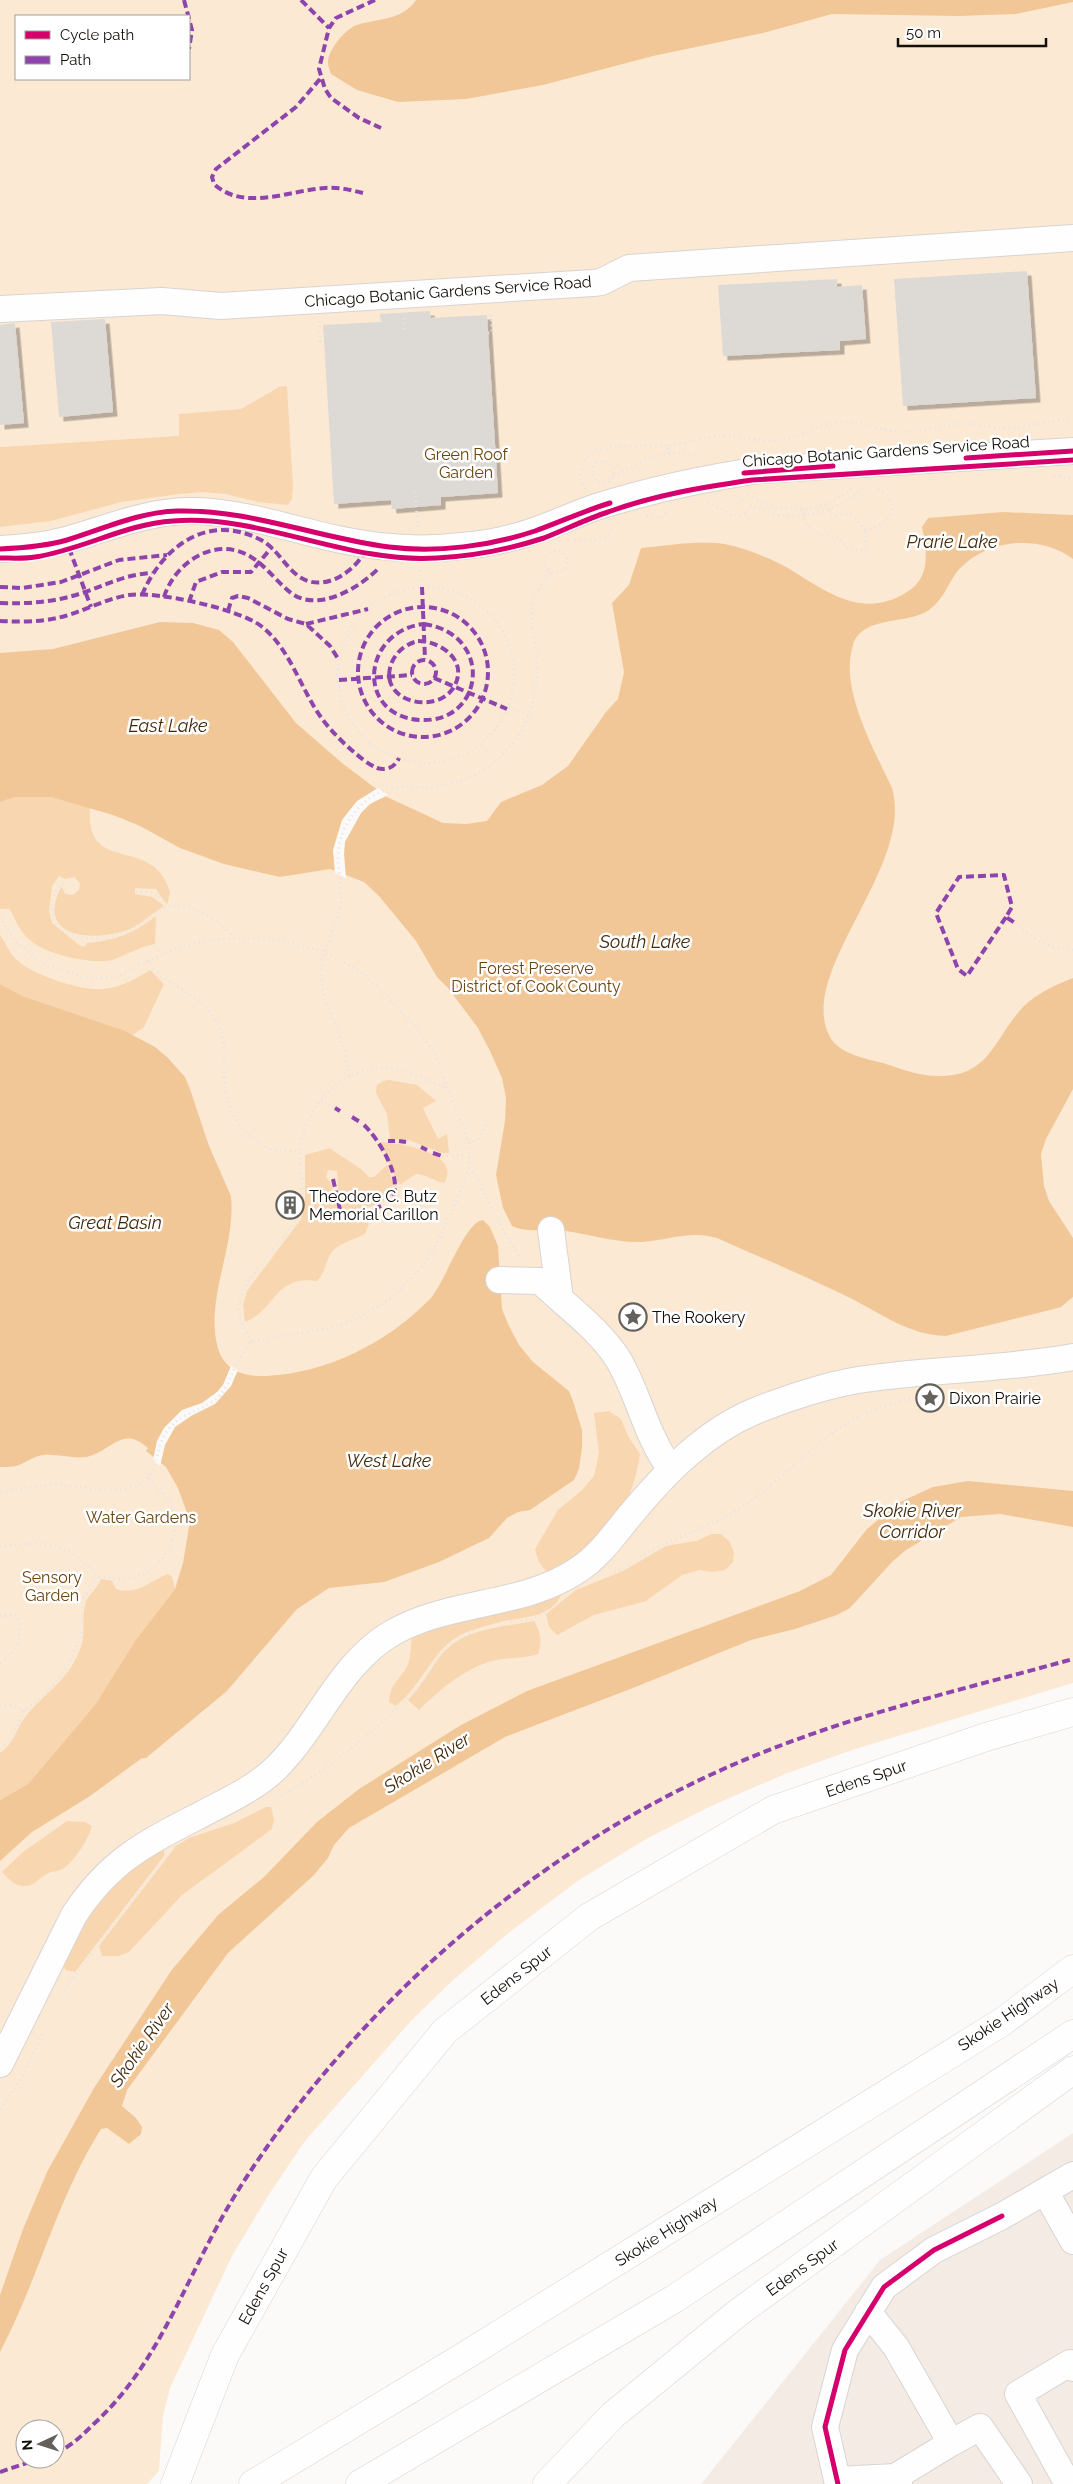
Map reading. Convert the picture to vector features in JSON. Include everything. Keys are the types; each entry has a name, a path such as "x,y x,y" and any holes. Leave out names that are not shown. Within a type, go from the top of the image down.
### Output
{"highway":[{"name":"Edens Spur","path":"175,2484 225,2355 324,2178 445,2031 589,1917 773,1810 986,1737 1073,1712"},
{"name":"Skokie Highway","path":"253,2484 1002,2022 1073,1969"},
{"path":"360,2484 674,2299 1073,2034"},
{"name":"Edens Spur","path":"547,2484 613,2415 739,2312 1073,2070"}],"street":[{"name":"Chicago Botanic Gardens Service Road","path":"0,309 162,301 221,306 593,283 601,282 629,268 1073,238"},
{"name":"Chicago Botanic Gardens Service Road","path":"0,548 23,548 66,540 118,523 174,511 198,511 245,517 338,539 390,547 419,549 463,546 505,539 534,531 594,508 642,493 726,475 761,470 1073,451"},
{"path":"551,1230 560,1299"},
{"path":"499,1280 540,1281 607,1345 618,1360 655,1444 672,1469"},
{"path":"0,2064 74,1915 89,1893 108,1871 155,1838 253,1787 294,1748 337,1686 374,1646 390,1634 427,1617 526,1592 561,1580 580,1569 598,1552 672,1469 692,1450 732,1422 778,1402 820,1389 892,1376 1073,1357"},
{"path":"1019,2484 980,2427 951,2443 897,2480 838,2482 825,2427 845,2350 884,2287 934,2250 1002,2216 1073,2175"},
{"path":"1044,2192 1073,2241"},
{"path":"868,2312 896,2347 951,2443"},
{"path":"1068,2484 1018,2394 1070,2363 1073,2368"}],"path":[{"path":"488,333 492,332 491,312 499,312"},
{"path":"404,318 405,330"},
{"path":"319,320 320,341 324,341"},
{"path":"589,492 580,481 584,460 589,454 618,445 668,446 724,436 764,441 780,440 804,434 819,426 838,422 859,422 893,431 913,432 939,429 958,424 1019,428 1056,419 1073,419"},
{"path":"668,446 669,454"},
{"path":"604,461 613,468 613,475 610,481 602,483 594,479 592,473 596,463 604,461"},
{"path":"726,475 726,483 729,488 751,507 772,514 803,516 829,510 852,497 870,482 887,496 891,505 890,515 886,521 879,526 866,529 858,524 854,517 848,514 835,516 830,514 829,510"},
{"path":"601,490 602,483"},
{"path":"415,491 418,532"},
{"path":"705,502 729,515 736,516 744,514 751,507"},
{"path":"637,513 653,519 660,518 674,508"},
{"path":"801,509 811,531 819,535 836,536 848,549 854,551 862,550 866,546 866,529"},
{"path":"569,539 596,541 606,536 618,522"},
{"path":"554,552 561,552 566,558 565,568 557,573 550,572 545,563 547,556 554,552"},
{"path":"420,562 422,587"},
{"path":"350,1076 343,1045 322,986 324,952 340,906 342,890 339,845 351,817 371,797 384,791 409,786 442,786 473,777 495,762 515,740 535,701 538,674 536,647 530,623 536,592 550,572"},
{"path":"422,587 444,588 466,596 482,607 497,623 509,645 515,675 509,707 494,731 485,740 464,754 439,762 410,762 398,758 368,742 349,716 339,689 339,660 344,641 353,625 376,602 406,589 422,587"},
{"path":"509,707 528,715"},
{"path":"64,884 57,889 51,911 55,923 74,937 104,937 127,932 166,908 177,906 203,913 221,923 232,937"},
{"path":"136,891 157,894 166,908"},
{"path":"0,917 14,940 26,952 43,964 64,972 92,979 102,979 128,972 146,961 186,945 232,937 268,938 324,952 368,978 406,1014 434,1053 469,1143 467,1155 468,1168 457,1201 433,1250 420,1268 393,1297 357,1319 334,1327 251,1342 221,1394 207,1405 185,1413 171,1426 160,1447 156,1465 147,1478 134,1487 124,1489 63,1485 29,1487 0,1493"},
{"path":"1015,923 1044,944 1057,949 1073,950"},
{"path":"146,961 158,976 202,1003 214,1017 225,1043 226,1093 229,1105 250,1136 272,1149 300,1152"},
{"path":"251,1342 242,1322 240,1299 243,1292 298,1217 302,1199 300,1152 311,1116 321,1100 334,1086 350,1076 382,1068 406,1071 447,1088"},
{"path":"321,1100 335,1108"},
{"path":"469,1143 478,1139 490,1118"},
{"path":"360,1122 364,1125"},
{"path":"378,1140 388,1140"},
{"path":"416,1145 421,1148"},
{"path":"427,1150 433,1153"},
{"path":"442,1156 467,1155"},
{"path":"468,1168 476,1174 519,1256 540,1281"},
{"path":"604,1578 654,1549 724,1517 746,1504 816,1445 857,1416 888,1404 916,1397"},
{"path":"0,1547 26,1544 52,1545 84,1560 98,1577 125,1579 141,1576 157,1565 168,1548 174,1533 174,1516 171,1506 160,1490 147,1478"},
{"path":"0,1749 10,1740 24,1711 46,1693 68,1666 82,1632 83,1600 98,1577"},
{"path":"505,1623 533,1620 551,1608"},
{"path":"0,1616 16,1615 20,1632 15,1649 0,1662"},
{"path":"277,1799 329,1765 374,1729 411,1694 438,1657 454,1640 486,1627"},
{"path":"0,1706 11,1705 24,1711"},
{"path":"61,1996 165,1857"},
{"path":"0,2109 30,2063 45,2029"}],"shaded area":[{"path":"287,386 293,487 292,499 288,505 258,502 226,494 202,492 121,502 51,521 0,527 0,447 179,436 179,414 241,409 279,387"},
{"path":"15,797 51,797 90,807 91,826 96,839 104,847 152,865 163,877 170,893 167,905 156,889 135,888 135,894 152,897 162,904 163,907 130,929 116,933 87,936 73,933 63,927 56,919 55,906 60,889 62,887 65,894 73,895 79,890 80,883 74,877 65,879 59,876 52,886 49,911 52,923 79,945 85,947 87,943 116,938 132,932 156,916 155,944 112,960 82,960 58,954 38,946 21,930 10,909 0,909 0,802"},
{"path":"0,935 19,962 44,976 69,985 93,989 115,987 138,978 150,970 164,984 144,1027 133,1035 22,996 0,984"},
{"path":"389,1080 417,1085 436,1101 423,1108 438,1139 447,1134 449,1153 442,1153 409,1140 390,1139 387,1114 376,1093 377,1085"},
{"path":"381,1142 414,1148 437,1157 445,1164 448,1173 444,1183 416,1174 401,1184 397,1183"},
{"path":"330,1148 369,1177 374,1177 387,1165 393,1183 391,1197 377,1205 344,1212 339,1200 337,1171 328,1170 326,1177 331,1183 339,1215 349,1217 369,1212 372,1216 365,1234 335,1249 317,1281 292,1283 283,1288 263,1310 245,1322 243,1305 247,1291 301,1219 305,1198 305,1155"},
{"path":"609,1411 621,1419 628,1436 640,1454 635,1480 625,1505 604,1538 590,1551 552,1574 540,1564 535,1549 558,1510 582,1490 594,1476 599,1453 594,1413"},
{"path":"712,1534 721,1534 730,1542 734,1553 733,1562 725,1570 712,1572 700,1570 682,1575 646,1601 594,1615 557,1635 549,1627 546,1614 576,1590 623,1571 666,1546 696,1541"},
{"path":"168,1574 172,1577 175,1589 135,1641 95,1705 28,1784 0,1800 0,1753 9,1745 26,1716 56,1685 76,1659 81,1647 86,1601 101,1579 112,1581 116,1589 130,1591 143,1587"},
{"path":"562,1592 553,1607 546,1611 529,1617 489,1625 458,1636 443,1649 412,1690 396,1706 389,1702 393,1686 408,1664 414,1630"},
{"path":"534,1621 540,1637 538,1654 492,1661 472,1669 444,1688 419,1710 408,1700 438,1659 458,1641 482,1631"},
{"path":"266,1807 271,1807 274,1819 272,1829 182,1895 129,1952 119,1956 102,1956 99,1946 176,1846 189,1838 234,1823"},
{"path":"67,1821 85,1822 92,1826 81,1849 72,1860 64,1868 47,1874 28,1886 21,1886 9,1880 2,1872 23,1852"},
{"path":"164,1849 164,1856 75,1972 66,1970 60,1963 70,1940 115,1876"},
{"path":"1073,2133 1073,2484 701,2484 880,2260"}],"green space":[{"name":"Forest Preserve District of Cook County","path":"0,0 1073,0 1073,1683 855,1749 785,1774 711,1806 648,1838 579,1880 511,1931 452,1981 411,2021 305,2141 268,2196 232,2256 170,2388 163,2416 159,2471 147,2484 0,2484"}],"water":[{"path":"416,0 1073,0 1073,2 1016,14 958,16 832,14 763,33 653,56 543,85 466,99 398,102 357,90 331,74 328,63 331,52 348,31 357,25 389,18 404,12"},
{"name":"South Lake","path":"1003,512 1073,515 1073,559 1044,545 1028,543 996,547 981,553 956,573 941,597 929,610 920,615 886,622 866,629 858,635 853,645 850,662 854,699 868,737 892,788 895,819 887,851 873,885 840,951 828,982 824,1011 830,1037 834,1043 847,1052 903,1070 931,1076 956,1075 970,1070 990,1053 1014,1018 1034,997 1073,978 1073,1089 1046,1139 1041,1154 1044,1186 1049,1201 1073,1238 1073,1297 1061,1307 946,1336 933,1335 896,1323 834,1290 717,1238 689,1235 652,1241 631,1242 558,1230 529,1230 512,1226 503,1208 496,1175 505,1121 506,1098 502,1078 478,1028 448,988 437,977 416,941 379,896 364,882 330,869 280,877 224,864 180,848 140,826 113,815 51,797 15,797 0,802 0,653 53,649 160,622 193,623 219,630 233,642 296,723 342,763 387,797 443,823 466,824 487,821 501,802 542,785 568,766 606,712 618,699 624,672 612,603 629,585 641,548 696,543 729,545 750,551 786,567 829,593 859,603 874,604 890,600 907,592 920,579 924,572 926,554 922,527 928,518"},
{"path":"0,984 22,996 125,1031 155,1047 185,1077 209,1146 231,1196 229,1234 215,1308 217,1345 224,1361 229,1366 249,1375 289,1374 333,1362 375,1342 413,1315 430,1299 462,1241 476,1223 483,1220 490,1227 498,1246 502,1309 508,1324 519,1345 533,1362 569,1391 582,1430 582,1448 579,1469 574,1480 530,1510 518,1512 507,1518 489,1538 439,1562 384,1582 329,1588 297,1609 227,1691 146,1758 142,1758 90,1796 32,1832 0,1861 0,1800 28,1784 95,1705 135,1641 175,1589 183,1563 190,1521 178,1488 166,1467 146,1451 148,1448 139,1441 124,1439 86,1457 44,1455 17,1466 0,1467"},
{"name":"Skokie River Corridor","path":"968,1481 1073,1491 1073,1527 1000,1514 961,1517 906,1550 893,1561 850,1608 837,1615 795,1629 751,1640 505,1737 349,1828 334,1845 328,1858 314,1875 228,1953 127,2090 122,2106 136,2118 142,2127 141,2134 129,2144 107,2128 101,2129 72,2183 26,2297 0,2352 0,2295 23,2229 47,2172 94,2088 171,1971 218,1915 264,1877 317,1822 359,1789 461,1725 527,1691 800,1591 831,1575 867,1529 900,1502 933,1487"}],"pier":[{"path":"378,788 388,795 370,804 361,813 345,842 346,878 335,873 333,850 342,820 357,801"},
{"path":"231,1366 238,1370 231,1386 215,1404 191,1416 175,1427 165,1445 160,1466 153,1460 157,1441 164,1428 182,1410 202,1403 217,1392 223,1385"}],"building":[{"path":"1027,271 1036,398 903,406 894,279"},
{"path":"837,279 837,287 862,285 866,339 840,341 840,350 723,356 718,285"},
{"path":"430,311 431,318 487,315 498,493 441,497 441,505 392,509 391,500 334,504 323,325 381,322 380,314"},
{"path":"105,319 113,412 59,417 51,322"},
{"path":"15,323 24,423 0,425 0,325"}],"marked path":[{"path":"184,0 188,15"},
{"path":"301,0 329,28"},
{"path":"375,0 336,18 329,28 319,69 325,89 331,98 359,118 381,128"},
{"path":"190,22 192,30 190,43"},
{"path":"320,79 296,107 216,169 212,177 214,184 226,192 239,197 253,198 325,188 340,188 363,193"},
{"path":"142,595 161,562 188,539 204,533 222,530 240,532 259,539 270,546 297,575 316,583 326,582 344,574 359,561 364,553"},
{"path":"189,602 196,582 222,572 251,572 272,547"},
{"path":"69,548 91,607"},
{"path":"164,597 169,584 187,563 211,551 224,549 238,551 251,557 291,593 313,600 338,596 361,583 379,568"},
{"path":"0,587 22,588 61,582 119,560 167,555"},
{"path":"0,603 33,603 54,600 75,595 126,577 152,573"},
{"path":"422,587 425,659"},
{"path":"0,621 28,621 66,616 120,597 142,594 197,603 235,613 261,626 271,635 288,658 315,709 348,747 371,765 381,769 390,768 399,758"},
{"path":"228,611 232,598 238,596 248,598 288,619 306,624 330,646 339,660"},
{"path":"423,607 436,608 448,612 469,626 483,647 487,659 488,672 487,685 483,697 469,718 448,732 436,736 423,737 410,736 398,732 377,718 363,697 359,685 358,672 359,659 363,647 377,626 398,612 410,608 423,607"},
{"path":"306,624 368,609"},
{"path":"424,624 447,631 462,644 471,660 473,677 469,694 458,708 442,717 421,720 400,715 385,705 376,690 374,674 378,657 388,642 403,630 424,624"},
{"path":"418,641 434,644 442,648 455,660 458,667 455,685 447,695 436,701 411,701 400,695 392,687 389,676 396,654 418,641"},
{"path":"424,660 429,661 435,667 436,672 435,677 429,683 424,684 419,683 413,677 412,672 413,667 419,661 424,660"},
{"path":"339,680 412,675"},
{"path":"434,678 507,709"},
{"path":"1006,917 967,976 958,969 936,913 959,877 1004,875 1012,907 1006,917 1015,923"},
{"path":"335,1108 340,1111"},
{"path":"352,1117 360,1122"},
{"path":"364,1125 377,1140 393,1172 395,1182 391,1200"},
{"path":"388,1141 395,1141"},
{"path":"399,1141 406,1142"},
{"path":"421,1147 427,1150"},
{"path":"433,1153 442,1156"},
{"path":"333,1179 341,1214 365,1211"},
{"path":"376,1208 381,1206"},
{"path":"65,2448 73,2443 98,2420 140,2370 173,2314 234,2197 251,2170 308,2093 357,2036 408,1983 464,1933 522,1887 583,1845 647,1807 713,1774 782,1745 890,1709 1073,1659"},
{"path":"0,2472 15,2467"}],"cycle path":[{"path":"966,458 1073,451"},
{"path":"0,558 26,558 52,554 138,527 173,521 206,521 239,525 370,554 403,558 451,557 478,554 544,538 600,515 643,501 679,492 752,480 1073,460"},
{"path":"744,473 833,466"},
{"path":"0,549 59,542 149,514 177,511 204,512 257,519 362,543 389,547 444,549 500,541 535,531 610,503"},
{"path":"838,2484 825,2427 845,2350 884,2287 934,2250 1002,2216"}],"place":[{"name":"Theodore C. Butz Memorial Carillon","path":"290,1205"},
{"name":"The Rookery","path":"633,1317"},
{"name":"Dixon Prairie","path":"930,1398"}],"park label":[{"name":"Green Roof Garden","path":"466,463"},
{"name":"Water Gardens","path":"141,1517"},
{"name":"Sensory Garden","path":"52,1586"}],"water label":[{"name":"Prarie Lake","path":"952,542"},
{"name":"East Lake","path":"168,726"},
{"name":"Great Basin","path":"115,1223"},
{"name":"West Lake","path":"389,1461"},
{"name":"Skokie River","path":"427,1763"},
{"name":"Skokie River","path":"142,2045"}]}
